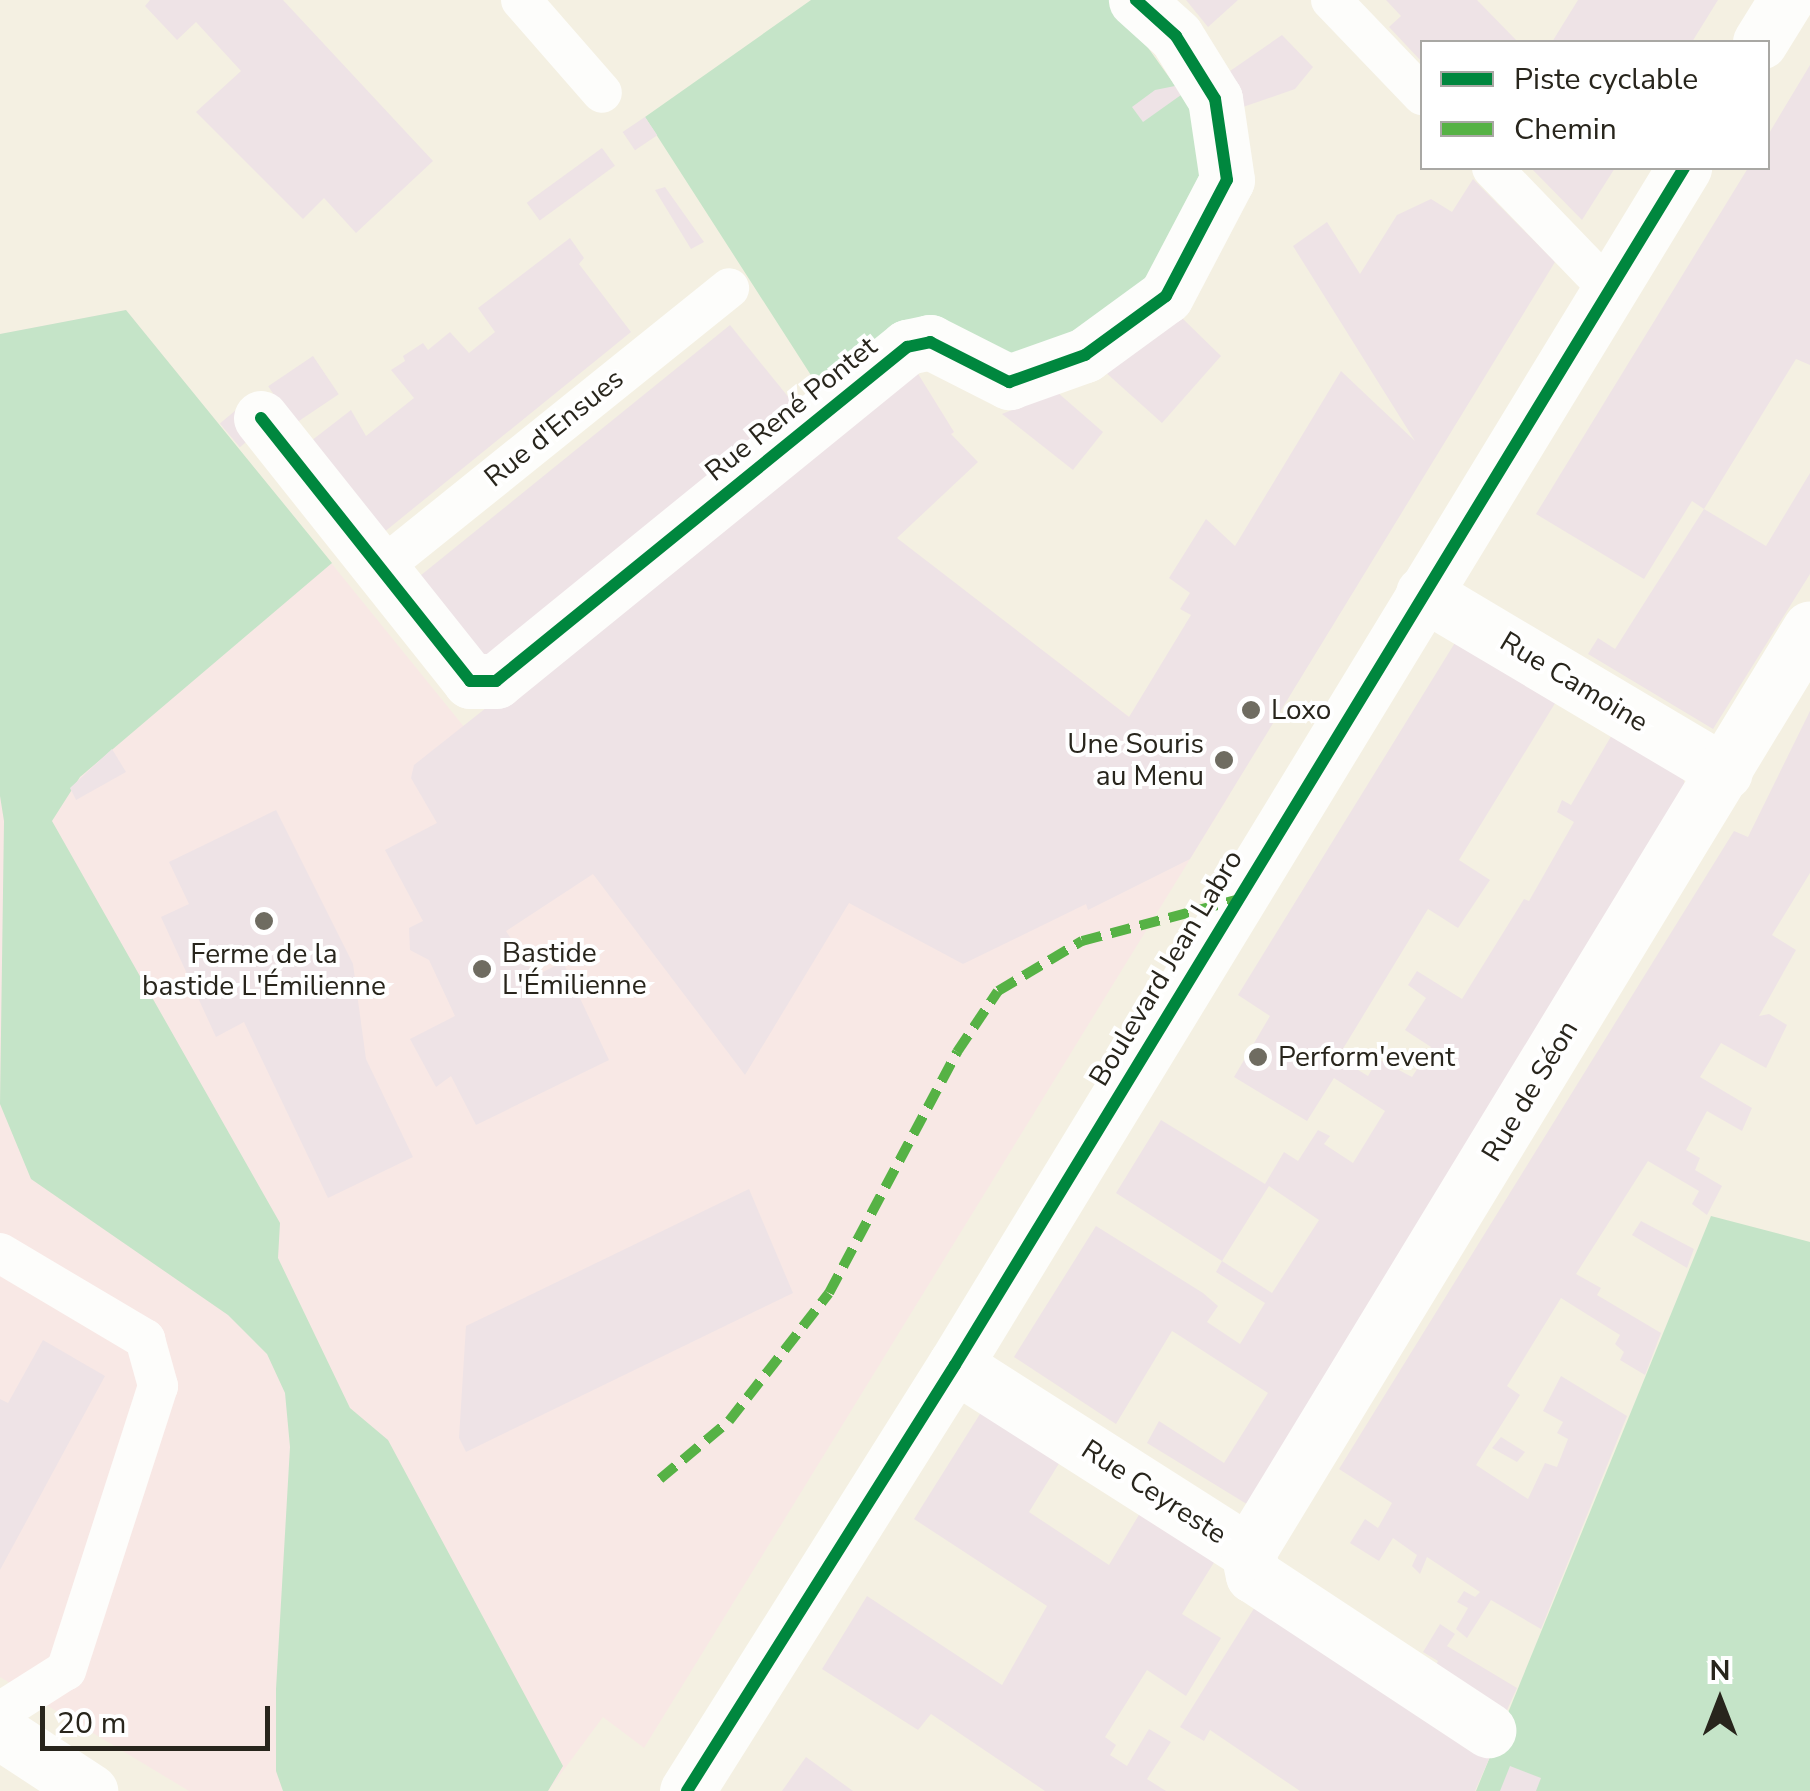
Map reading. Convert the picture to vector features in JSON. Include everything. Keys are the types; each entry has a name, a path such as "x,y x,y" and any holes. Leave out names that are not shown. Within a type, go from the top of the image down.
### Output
{"street":[{"name":"Rue René Pontet","path":"261,418 470,681 496,681 907,347 930,342 1009,382 1085,355 1166,296 1227,180 1215,99 1176,36 1136,0"},
{"path":"1761,40 1786,0"},
{"name":"Boulevard Jean Labro","path":"688,1791 956,1365 1683,170"},
{"name":"Rue Camoine","path":"1423,593 1725,772"},
{"name":"Rue de Séon","path":"1248,1552 1810,628"},
{"name":"Rue Ceyreste","path":"956,1365 1248,1552 1253,1575 1488,1730"},
{"path":"0,1732 90,1791"}],"lane":[{"path":"521,0 602,93"},
{"path":"1332,0 1420,93"},
{"path":"1494,170 1609,289"},
{"name":"Rue d'Ensues","path":"380,569 729,288"},
{"path":"0,1254 144,1339 158,1386 66,1670 0,1712"}],"shaded area":[{"path":"126,310 465,728 915,369 954,432 864,514 1230,794 644,1748 603,1717 548,1791 189,1791 0,1677 0,334"}],"green space":[{"path":"811,0 1114,0 1201,122 1201,172 1144,288 1095,320 1023,357 926,324 823,394 645,117"},
{"path":"126,310 332,563 80,777 52,821 280,1223 278,1258 350,1408 388,1440 563,1766 548,1791 283,1791 276,1771 276,1689 290,1447 285,1393 267,1354 228,1315 31,1179 0,1104 4,821 0,796 0,334"},
{"path":"1711,1216 1810,1242 1810,1791 1476,1791"}],"building":[{"path":"150,0 283,0 433,161 356,233 324,198 303,219 196,112 241,71 196,22 177,40 145,6"},
{"path":"1186,0 1238,0 1208,27"},
{"path":"1386,0 1477,0 1516,40 1420,40 1420,60 1389,27 1401,16"},
{"path":"1578,0 1718,0 1693,40 1553,40"},
{"path":"1282,35 1313,67 1295,89 1243,107 1230,71"},
{"path":"1810,65 1810,365 1796,359 1704,509 1692,501 1644,579 1536,514 1747,170 1770,170 1770,132"},
{"path":"1175,86 1181,95 1143,122 1132,107 1155,90"},
{"path":"645,117 657,135 635,150 623,132"},
{"path":"602,148 615,166 540,220 527,203"},
{"path":"1533,170 1614,170 1582,220"},
{"path":"1473,179 1555,262 1190,859 1088,910 1086,904 963,964 849,903 745,1075 593,874 506,931 535,976 563,962 609,1060 476,1125 451,1076 436,1087 410,1039 455,1016 429,960 410,950 409,928 423,921 385,850 437,823 411,778 414,765 915,369 954,432 951,434 978,462 897,538 1129,717 1191,615 1180,609 1190,593 1169,578 1206,519 1235,546 1341,371 1415,441 1293,246 1327,222 1360,274 1397,215 1431,199 1452,212"},
{"path":"665,187 704,242 691,249 655,190"},
{"path":"570,238 584,258 579,264 631,332 383,533 311,441 351,410 366,436 414,398 391,370 405,361 403,356 423,343 428,350 450,332 469,353 495,332 478,308"},
{"path":"1180,316 1221,356 1162,423 1103,370"},
{"path":"730,325 800,412 489,664 418,577"},
{"path":"313,356 339,394 294,424 268,386"},
{"path":"1057,392 1103,432 1073,470 1002,414"},
{"path":"236,410 256,434 240,447 220,423"},
{"path":"1810,473 1810,574 1713,729 1588,654 1598,638 1615,649 1704,509 1766,546"},
{"path":"1456,641 1557,700 1459,860 1490,880 1458,928 1428,909 1338,1057 1368,1076 1378,1059 1412,1077 1431,1047 1405,1030 1426,998 1408,985 1417,971 1462,999 1524,899 1529,901 1574,822 1557,812 1562,800 1571,805 1613,733 1682,774 1688,796 1250,1506 1147,1443 1159,1421 1224,1463 1268,1393 1177,1334 1172,1331 1116,1424 1014,1357 1096,1226 1203,1293 1218,1306 1207,1322 1240,1344 1265,1303 1216,1272 1222,1261 1116,1193 1161,1120 1265,1184 1284,1152 1298,1161 1318,1130 1330,1136 1324,1144 1353,1163 1385,1111 1334,1078 1307,1121 1234,1077 1270,1016 1238,995","holes":["1269,1186 1319,1220 1272,1293 1222,1261"]},
{"path":"1810,711 1810,873 1772,935 1796,950 1759,1016 1769,1014 1787,1025 1766,1068 1721,1043 1700,1077 1752,1108 1742,1131 1707,1111 1686,1150 1700,1158 1695,1170 1722,1186 1707,1215 1692,1204 1699,1191 1648,1161 1576,1274 1601,1288 1597,1295 1661,1333 1645,1375 1620,1360 1624,1352 1615,1344 1620,1335 1561,1298 1507,1386 1520,1395 1476,1465 1528,1499 1545,1463 1557,1467 1568,1439 1557,1433 1563,1422 1543,1411 1561,1376 1627,1416 1541,1629 1491,1600 1467,1638 1456,1629 1468,1608 1457,1602 1464,1591 1475,1597 1480,1592 1427,1557 1420,1574 1412,1566 1417,1555 1393,1538 1379,1561 1350,1543 1365,1519 1378,1528 1392,1503 1339,1469 1734,831 1748,837"},
{"path":"112,749 126,772 76,800 70,788"},
{"path":"276,810 353,964 366,1059 413,1157 328,1198 244,1022 216,1037 161,917 189,904 169,862"},
{"path":"749,1189 793,1293 466,1452 459,1438 466,1326"},
{"path":"1641,1221 1694,1249 1687,1268 1632,1235"},
{"path":"43,1340 105,1376 0,1570 0,1399 8,1403"},
{"path":"985,1406 1063,1457 1029,1512 1109,1565 1143,1508 1218,1556 1182,1614 1221,1638 1186,1696 1147,1670 1105,1737 1116,1745 1110,1755 1127,1766 1149,1729 1171,1742 1147,1779 1166,1791 1045,1791 931,1714 918,1730 822,1669 867,1596 1002,1685 1047,1606 914,1519"},
{"path":"1501,1437 1525,1452 1517,1462 1492,1448"},
{"path":"1258,1602 1493,1750 1475,1791 1300,1791 1210,1730 1204,1741 1180,1727"},
{"path":"1440,1624 1455,1634 1447,1646 1517,1688 1503,1719 1432,1674 1438,1661 1423,1652"},
{"path":"806,1757 853,1791 782,1791"},
{"path":"1510,1766 1541,1778 1536,1791 1500,1791"}],"marked path":[{"path":"660,1479 729,1421 829,1293 957,1052 998,991 1082,941 1236,900"}],"cycle path":[{"path":"261,418 470,681 496,681 907,347 930,342 1009,382 1085,355 1166,296 1227,180 1215,99 1176,36 1136,0"},
{"path":"687,1791 955,1365 1683,170"}],"place":[{"name":"Loxo","path":"1251,710"},
{"name":"Une Souris au Menu","path":"1224,760"},
{"name":"Ferme de la bastide L'Émilienne","path":"264,921"},
{"name":"Bastide L'Émilienne","path":"482,969"},
{"name":"Perform'event","path":"1258,1057"}]}
